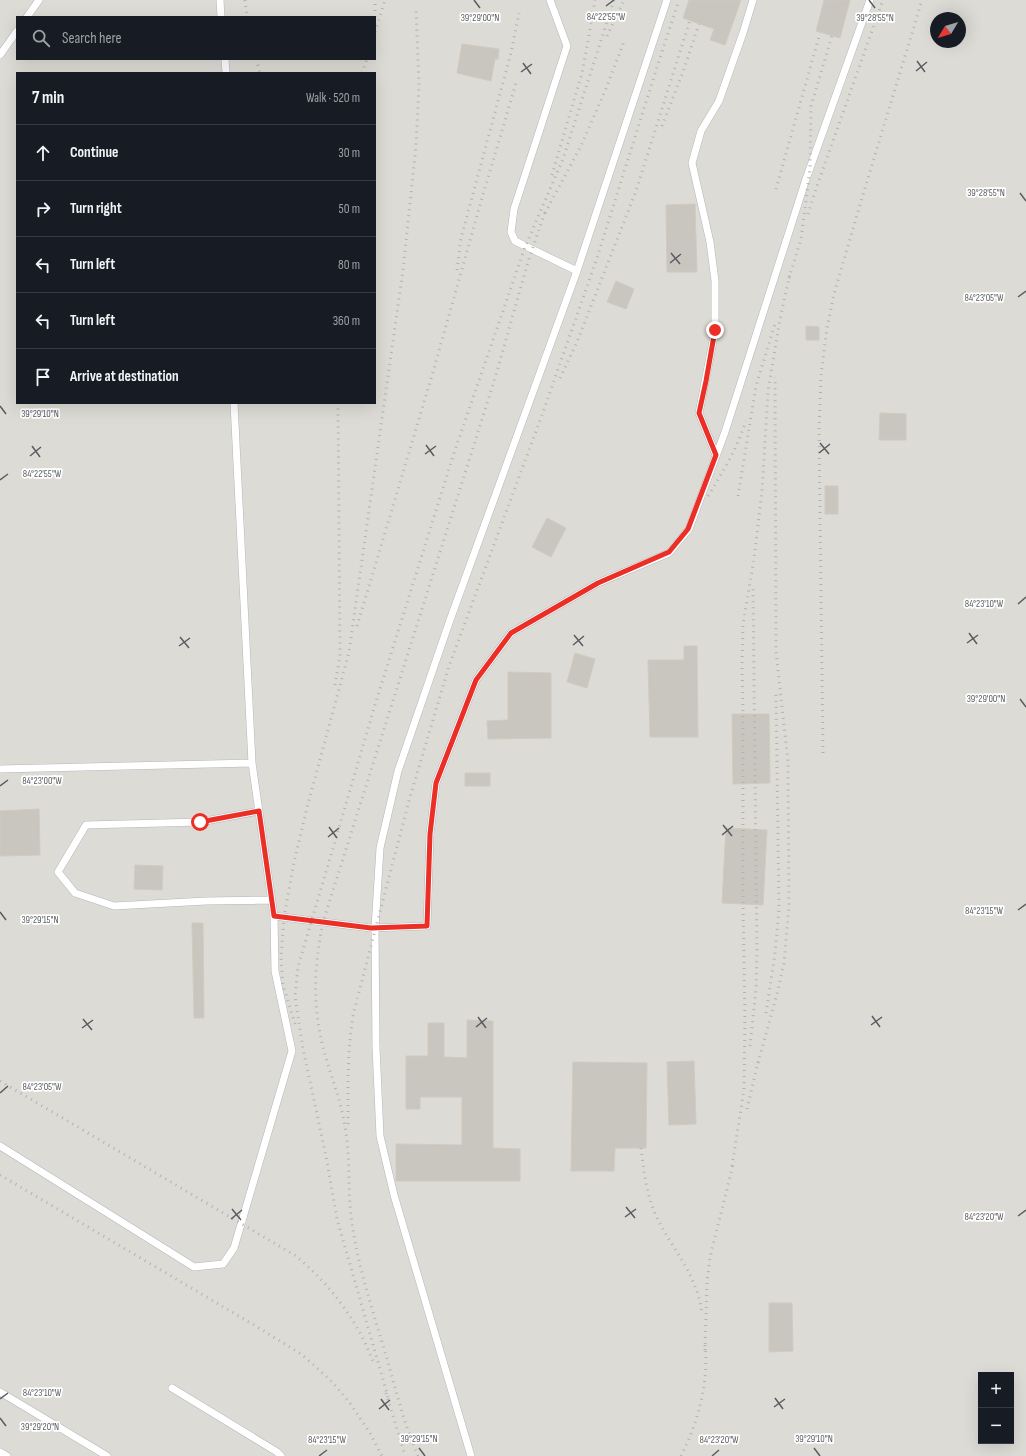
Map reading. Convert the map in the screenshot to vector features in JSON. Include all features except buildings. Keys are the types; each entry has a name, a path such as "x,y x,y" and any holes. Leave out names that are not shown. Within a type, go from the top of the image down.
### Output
{"lane":[{"path":"28,16 39,0"},
{"path":"220,0 222,16"},
{"path":"550,0 567,46 514,209 511,232 516,241 577,271"},
{"path":"472,1456 394,1195 380,1136 376,1047 375,928 380,848 398,771 450,620 577,271 667,0"},
{"path":"716,455 699,413 715,330 715,281 710,242 692,163 701,131 719,101 753,0"},
{"path":"274,916 375,928 427,926 430,834 436,783 476,680 511,633 598,583 669,552 688,529 727,425 805,182 870,0"},
{"path":"0,55 16,32"},
{"path":"225,60 226,72"},
{"path":"0,1146 194,1267 223,1264 234,1248 292,1051 275,971 274,916 252,764 234,404"},
{"path":"0,769 252,764"},
{"path":"259,811 200,822 86,825 58,872 75,893 114,906 206,901 271,900"},
{"path":"172,1388 277,1452 281,1456"},
{"path":"0,1392 107,1456"},
{"path":"0,1452 7,1456"}],"shaded area":[{"path":"0,0 1026,0 1026,1456 0,1456"}],"railway":[{"path":"245,0 247,16"},
{"path":"375,0 375,16"},
{"path":"376,29 385,0"},
{"path":"552,175 582,73 595,0"},
{"path":"388,1397 337,1219 326,1156 303,1049 295,996 298,967 375,705 454,453 525,247 563,159 614,0"},
{"path":"607,36 624,0"},
{"path":"348,1124 349,1053 354,1011 410,797 449,666 542,415 597,258 679,0"},
{"path":"808,214 883,0"},
{"path":"823,753 819,430 821,375 827,328 834,294 922,0"},
{"path":"295,1024 283,985 281,958 284,917 294,862 308,804 349,652 403,270 416,146 419,85 416,7"},
{"path":"457,270 461,238 511,53 519,13"},
{"path":"560,378 577,342 636,191 690,20"},
{"path":"662,126 684,69 699,24"},
{"path":"776,189 820,33"},
{"path":"789,278 801,239 810,169 811,106 832,36"},
{"path":"545,213 581,146 605,91 625,39"},
{"path":"256,60 260,72"},
{"path":"362,72 367,60"},
{"path":"357,626 433,372 516,83"},
{"path":"418,1456 408,1430 358,1255 351,1211 347,1139 343,1117 320,1034 316,1002 316,971 323,922 496,375 528,262 545,212"},
{"path":"732,1166 744,1090 743,624 754,559 762,491 768,391 780,319 790,274"},
{"path":"738,496 756,386 775,324"},
{"path":"758,1063 784,963 789,906 788,762 776,652 775,377"},
{"path":"335,685 340,656 338,404"},
{"path":"708,496 729,460 746,421"},
{"path":"750,1046 756,989 757,952 753,588"},
{"path":"766,1013 775,954 779,909 776,692"},
{"path":"747,1109 759,1058"},
{"path":"0,1081 296,1256 324,1283 340,1302 361,1335 374,1363"},
{"path":"641,1148 649,1195 655,1213 691,1278 700,1302 702,1315"},
{"path":"705,1350 707,1282 710,1257 734,1161"},
{"path":"0,1175 301,1354 333,1383 350,1403 370,1433 382,1456"},
{"path":"681,1456 692,1430 701,1402 705,1374 705,1345"},
{"path":"386,1393 405,1456"}],"route":[{"path":"200,822 259,811 274,916 371,928 427,926 430,834 436,783 476,680 511,633 598,583 669,552 688,529 716,455 699,413 715,330"}]}
